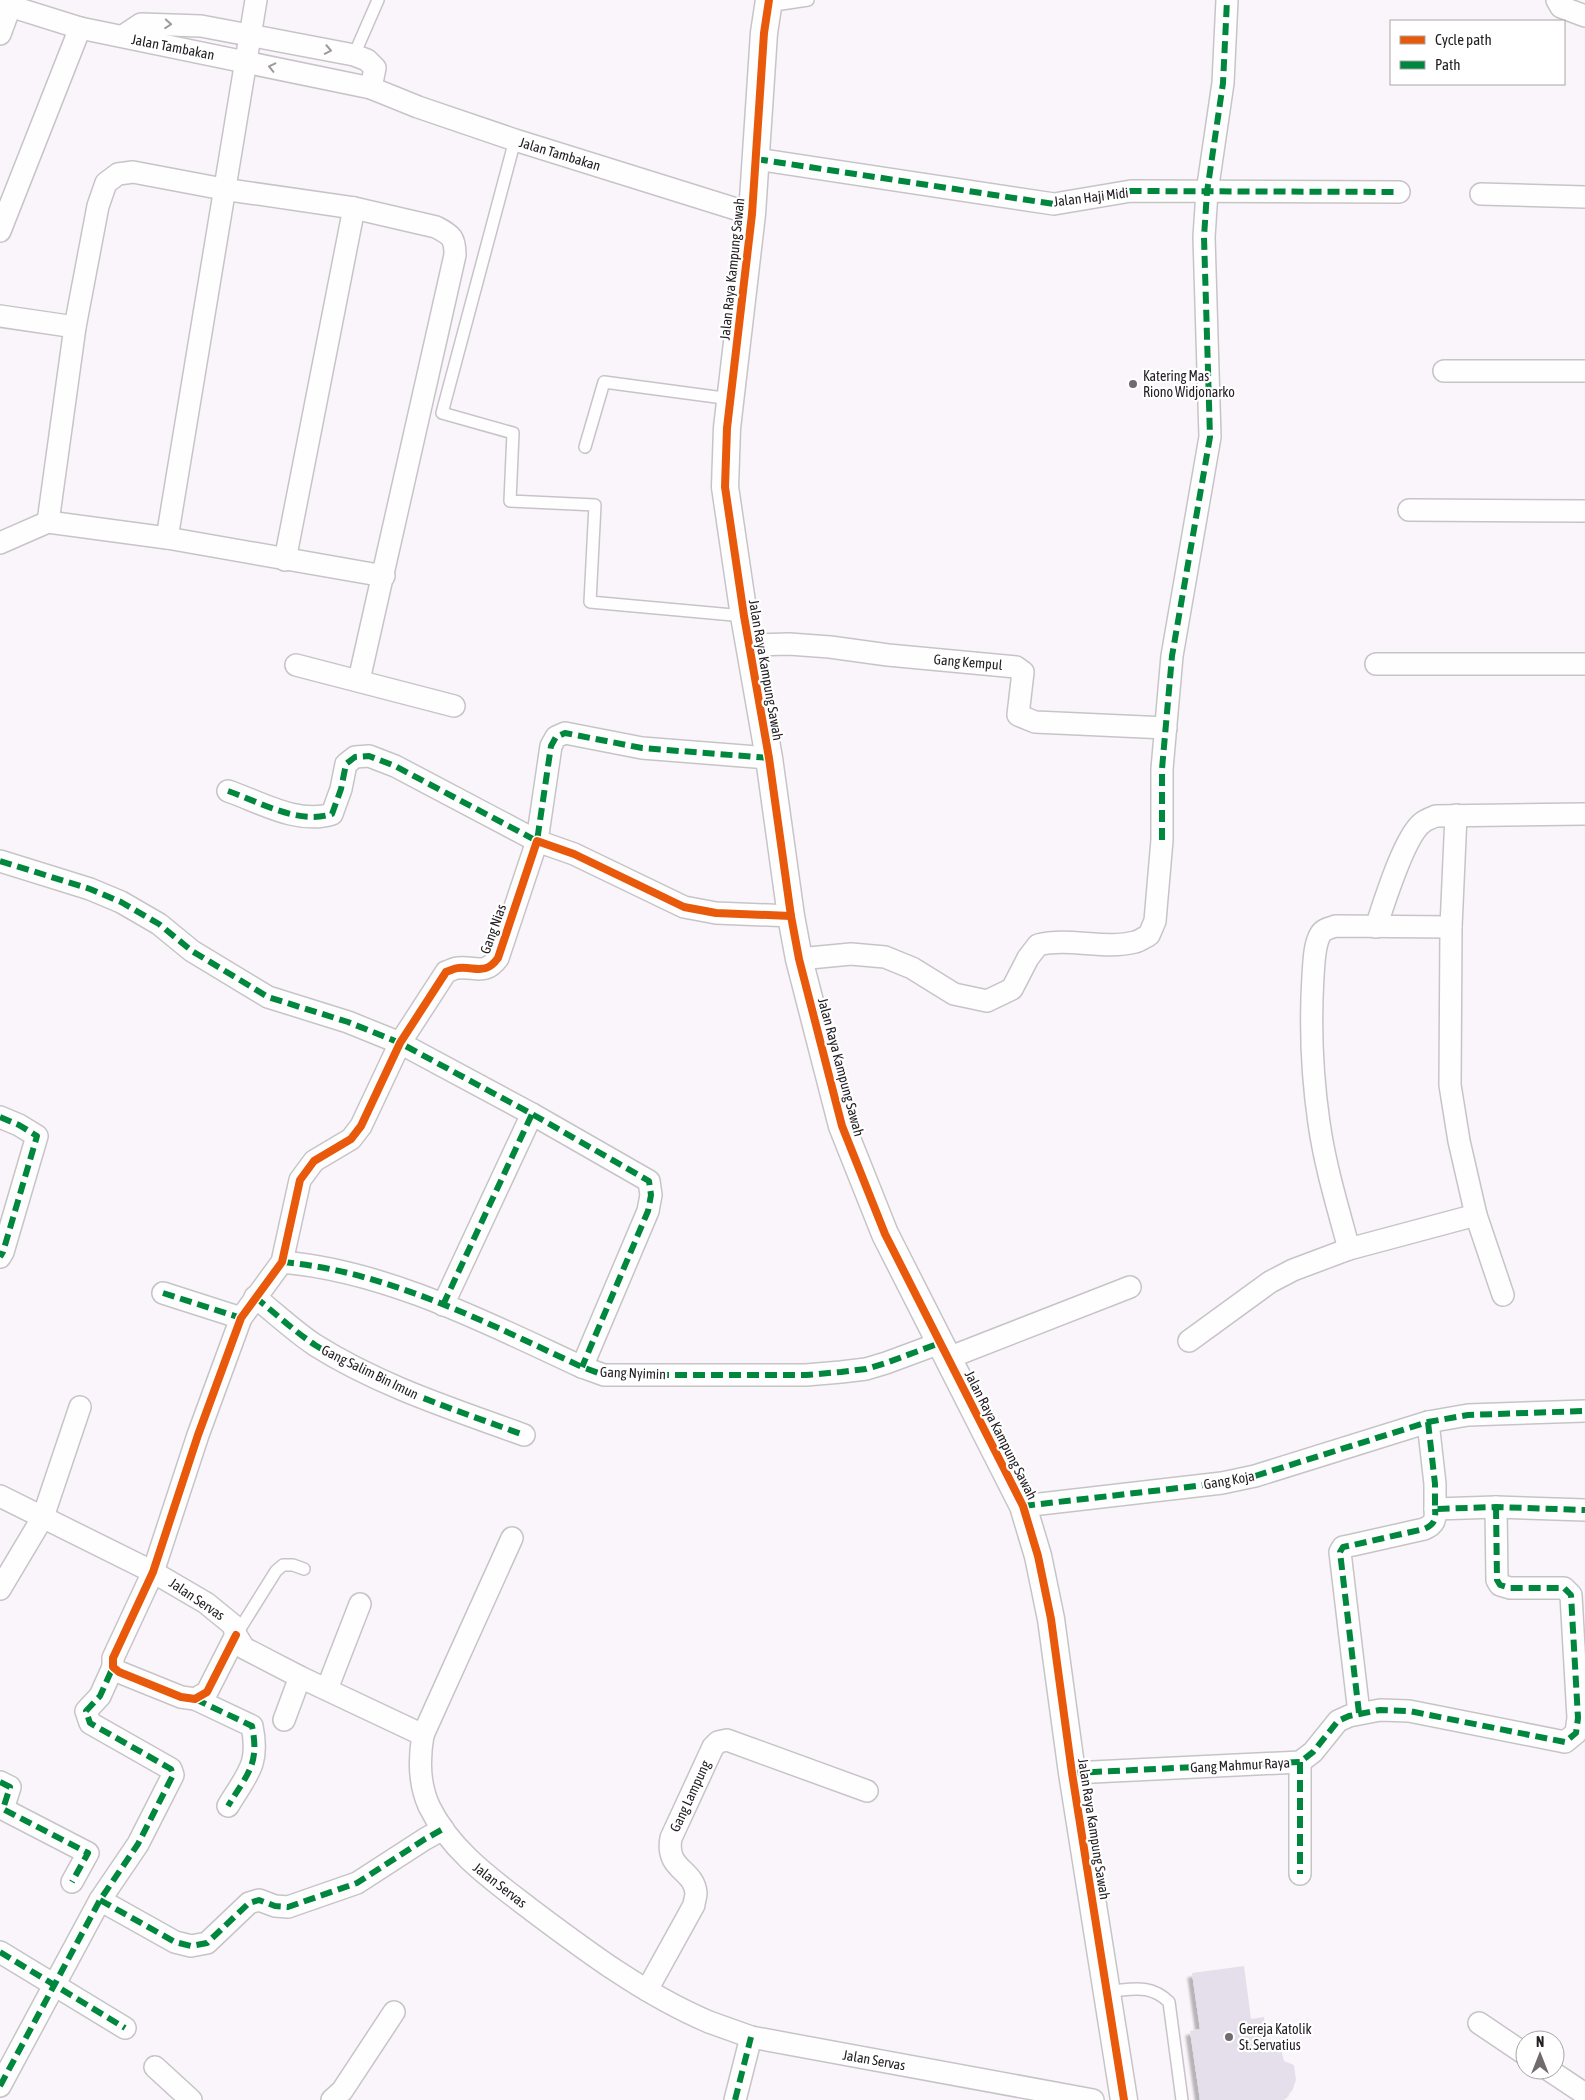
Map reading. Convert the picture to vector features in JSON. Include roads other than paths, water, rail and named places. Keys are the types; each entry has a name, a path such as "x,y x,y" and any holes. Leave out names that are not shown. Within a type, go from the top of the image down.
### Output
{"street":[{"path":"167,538 223,189 256,0"},
{"path":"799,959 851,954 885,957 912,968 954,994 986,1001 1012,988 1028,958 1038,945 1052,941 1116,944 1136,942 1150,935 1155,921 1162,840 1162,769 1172,656 1210,436 1204,236 1207,192 1223,83 1227,0"},
{"path":"1556,0 1561,7 1585,16"},
{"name":"Jalan Raya Kampung Sawah","path":"768,3 764,33 752,214 726,436 725,488 744,616 769,758 791,916 799,959 842,1126 885,1234 1023,1506 1038,1556 1051,1619 1072,1773 1124,2100"},
{"path":"0,34 5,5"},
{"name":"Jalan Tambakan","path":"5,5 80,28 371,88 418,107 515,140 752,214"},
{"name":"Jalan Tambakan","path":"122,36 141,24 201,26 354,55 367,60 375,68 371,88"},
{"path":"0,231 80,28"},
{"name":"Jalan Haji Midi","path":"756,159 1054,204 1131,191 1399,192"},
{"path":"48,522 75,327 98,206 106,183 118,174 133,172 223,189 354,208 436,226 448,233 455,241 455,255 359,680"},
{"path":"1481,194 1585,197"},
{"path":"285,560 354,208"},
{"path":"0,316 75,327"},
{"path":"1444,371 1585,371"},
{"path":"1409,510 1585,511"},
{"path":"0,543 18,533 48,522 167,538 384,576"},
{"name":"Gang Kempul","path":"750,645 789,644 830,647 888,655 1016,667 1023,672 1018,715 1027,719 1035,722 1166,728"},
{"path":"296,664 454,706"},
{"path":"1376,664 1585,664"},
{"path":"537,841 551,746 556,737 565,734 642,748 769,758"},
{"path":"228,791 287,812 318,818 332,814 341,789 346,764 355,757 369,756 395,766 537,841 574,854 684,907 716,913 791,916"},
{"path":"1376,927 1391,882 1413,834 1422,822 1436,816 1456,815 1585,814"},
{"path":"1456,815 1452,927 1450,1085 1457,1132 1476,1216 1503,1295"},
{"name":"Gang Nias","path":"282,1262 300,1180 314,1161 351,1139 361,1126 400,1043 446,972 457,968 484,970 492,966 498,958 537,841"},
{"path":"0,861 90,889 121,902 159,924 192,951 223,972 268,997 348,1022 400,1043 532,1114 649,1181 651,1195 648,1211 582,1367"},
{"path":"1348,1249 1319,1124 1312,1043 1314,962 1319,938 1321,932 1336,926 1452,927"},
{"path":"442,1304 532,1114"},
{"path":"0,1117 19,1125 37,1136 0,1257"},
{"path":"1189,1341 1270,1282 1293,1270 1348,1249 1476,1216"},
{"path":"0,2086 100,1900 138,1844 173,1776 171,1769 90,1723 86,1711 100,1696 113,1667 113,1658 153,1572 198,1435 241,1318 282,1262"},
{"name":"Gang Nyimin","path":"282,1262 346,1273 442,1304 582,1367 604,1374 806,1374 841,1372 944,1350 1130,1286"},
{"path":"163,1294 241,1318"},
{"name":"Gang Salim Bin Imun","path":"255,1297 314,1344 340,1359 403,1391 524,1435"},
{"path":"0,1589 43,1517 80,1407"},
{"name":"Gang Koja","path":"1023,1506 1222,1483 1255,1476 1428,1422 1468,1415 1585,1411"},
{"path":"1359,1713 1340,1552 1343,1548 1353,1545 1432,1526 1436,1518 1435,1484 1428,1422"},
{"name":"Jalan Servas","path":"0,1496 153,1572 220,1612 234,1625 236,1636 244,1648 300,1677 424,1735 420,1754 421,1778 428,1805 443,1829 475,1867 585,1950 648,1990 707,2021 752,2038 1093,2100"},
{"path":"1435,1509 1496,1507 1585,1510"},
{"name":"Gang Mahmur Raya","path":"1072,1773 1300,1762 1313,1752 1338,1721 1359,1713 1380,1710 1409,1711 1565,1742 1576,1733 1578,1718 1571,1595 1564,1588 1510,1588 1500,1585 1497,1580 1496,1507"},
{"path":"424,1735 512,1538"},
{"path":"328,1689 360,1604"},
{"path":"195,1699 207,1692 236,1636"},
{"path":"113,1667 119,1672 182,1698 195,1699 252,1726 256,1743 254,1763 228,1806"},
{"path":"284,1720 300,1677"},
{"name":"Gang Lampung","path":"648,1990 694,1905 696,1893 692,1881 670,1856 671,1838 713,1747 718,1742 726,1740 867,1791"},
{"path":"1300,1762 1300,1874"},
{"path":"0,1782 10,1787 3,1809 88,1853 72,1882"},
{"path":"100,1900 175,1942 191,1946 207,1943 249,1903 259,1900 275,1906 288,1908 357,1883 424,1839 443,1829"},
{"path":"0,1952 125,2028"},
{"path":"342,2097 394,2012"},
{"path":"1479,2023 1515,2047"},
{"path":"735,2100 752,2038"},
{"path":"155,2066 191,2100"},
{"path":"1564,2080 1580,2092"}],"lane":[{"path":"354,55 378,0"},
{"path":"768,3 808,0"},
{"path":"515,140 442,413 513,433 510,501 595,505 590,602 744,616"},
{"path":"585,446 604,382 731,399"},
{"path":"236,1636 276,1571 283,1565 294,1565 304,1569"},
{"path":"1107,1991 1151,1989 1159,1993 1168,2002 1182,2100"}],"place":[{"name":"Katering Mas Riono Widjonarko","path":"1133,384"},
{"name":"Gereja Katolik St. Servatius","path":"1229,2037"}]}
